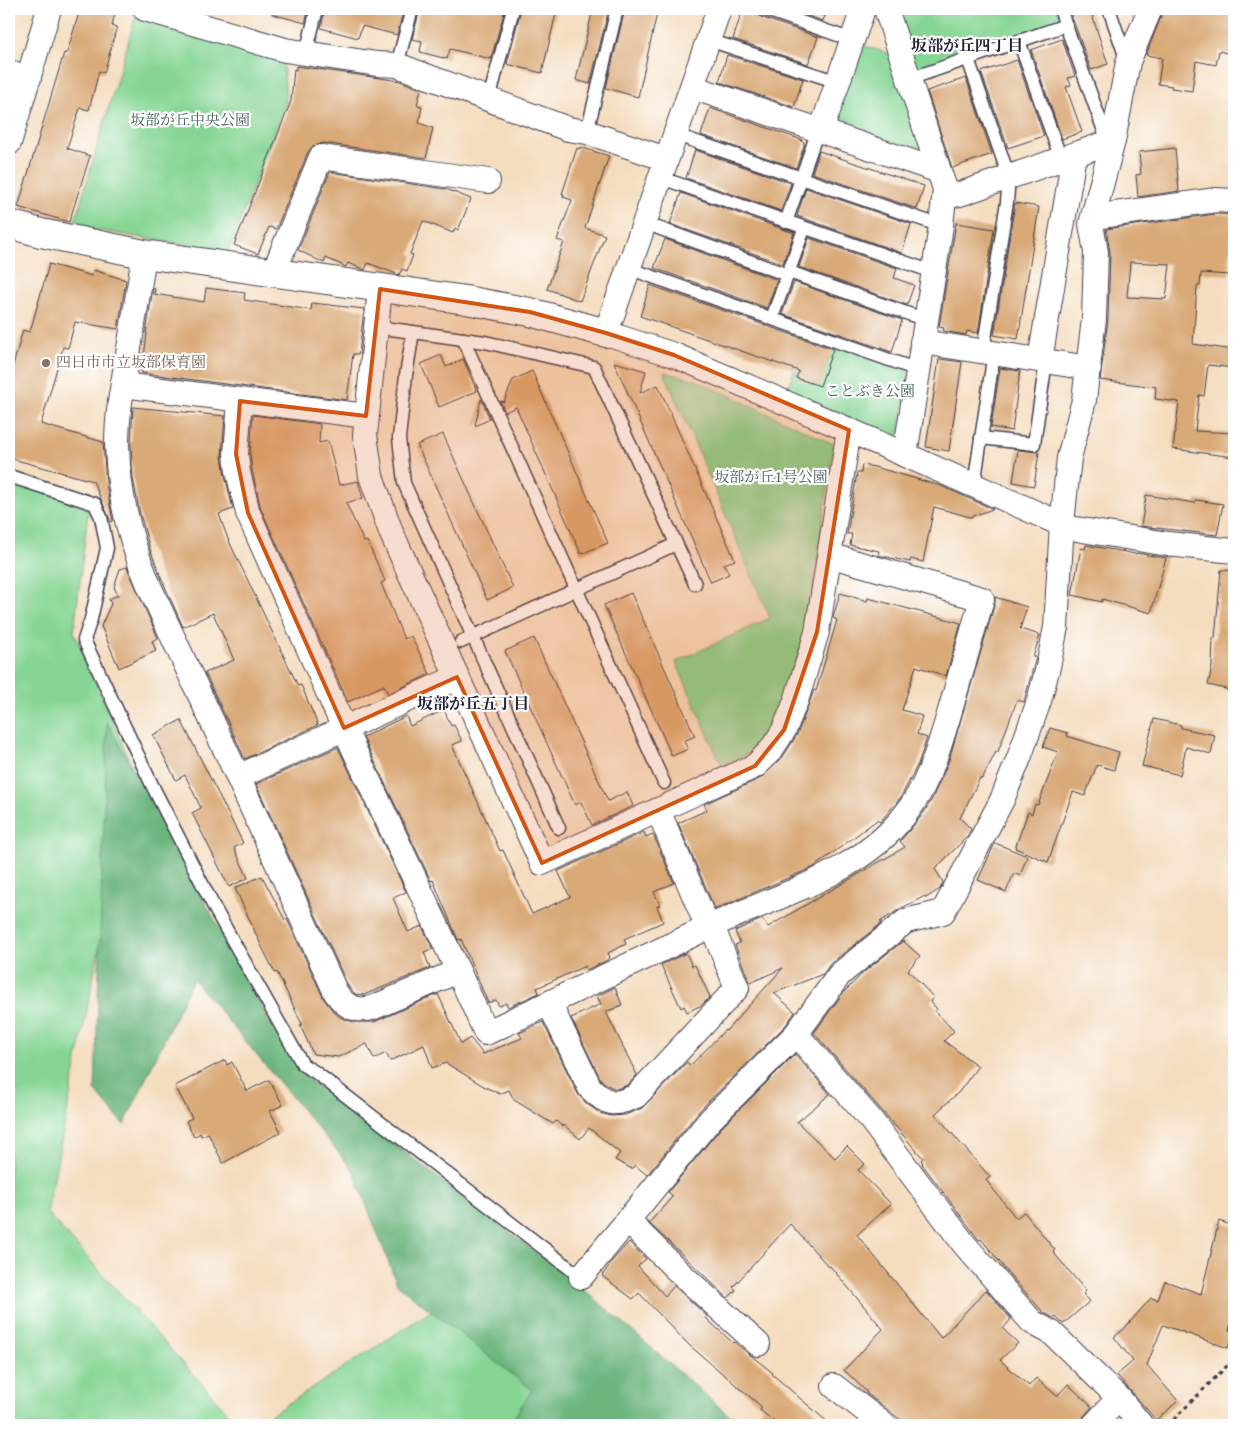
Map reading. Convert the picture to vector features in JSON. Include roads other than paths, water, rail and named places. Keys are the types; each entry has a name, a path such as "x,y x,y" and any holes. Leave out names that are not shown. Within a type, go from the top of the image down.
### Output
{"street":[{"path":"9,143 19,75 49,9"},
{"path":"145,9 285,50 377,64 397,65 568,129 587,132 666,158"},
{"path":"606,333 719,9"},
{"path":"820,130 862,9"},
{"path":"886,9 945,189 941,226 905,454"},
{"path":"581,1277 710,1120 796,1034 840,974 906,921 943,912 1002,800 1027,734 1048,667 1056,628 1062,523 1069,458 1084,400 1089,368 1096,276 1096,252 1091,224 1128,62 1150,9"},
{"path":"692,87 939,171"},
{"path":"945,196 960,194 1111,142"},
{"path":"273,274 321,157 488,181"},
{"path":"1043,361 1067,157"},
{"path":"1094,217 1216,200 1234,201"},
{"path":"9,224 41,234 144,254 273,274 466,300 530,312 606,333 674,355 905,454 1070,528 1168,544 1234,551"},
{"path":"144,254 118,413 117,443 123,503 134,549 150,588 336,993 346,1005 354,1010 362,1010 372,1008 458,970"},
{"path":"380,289 366,416 367,455 371,476 391,532 542,863 755,766 771,750 784,730 796,701 817,632 849,430"},
{"path":"924,331 988,352 1089,368"},
{"path":"123,385 366,416"},
{"path":"240,401 236,454 238,472 248,513 344,728 486,1033 710,927 817,880 856,860 878,844 897,826 917,797 940,745 982,599 829,555"},
{"path":"238,777 457,677"},
{"path":"549,1003 590,1088 598,1097 607,1102 617,1104 636,1096 738,988 658,810"},
{"path":"796,1034 871,1120 964,1244 1032,1322 1052,1333 1119,1398 1141,1425"},
{"path":"628,1220 680,1273 758,1344"},
{"path":"834,1386 884,1425"},
{"path":"1094,1425 1119,1398"}],"lane":[{"path":"306,53 317,9"},
{"path":"397,65 412,9"},
{"path":"489,99 513,9"},
{"path":"587,132 617,9"},
{"path":"764,9 852,40"},
{"path":"1060,9 1111,142"},
{"path":"1109,9 1128,62"},
{"path":"909,79 1066,25"},
{"path":"1019,41 1067,157"},
{"path":"721,44 838,82"},
{"path":"968,59 1009,177 988,352 981,438 974,485"},
{"path":"786,222 820,130"},
{"path":"688,139 941,226"},
{"path":"673,182 933,272"},
{"path":"658,228 788,274 924,331"},
{"path":"772,318 804,228"},
{"path":"642,273 918,370"},
{"path":"376,327 485,342 594,367 695,584"},
{"path":"412,332 399,438 404,483 466,639 559,828"},
{"path":"463,339 664,784"},
{"path":"981,438 1034,444 1043,361"},
{"path":"9,476 95,504 101,517 108,548 84,640 216,911 292,1049 303,1065 581,1277"},
{"path":"466,639 676,544"}],"place":[{"name":"四日市市立坂部保育園","path":"46,363"}],"district":[{"name":"坂部が丘四丁目","path":"967,47"},
{"name":"坂部が丘五丁目","path":"473,705"}],"park label":[{"name":"坂部が丘中央公園","path":"190,121"},
{"name":"ことぶき公園","path":"870,392"},
{"name":"坂部が丘1号公園","path":"771,478"}]}
